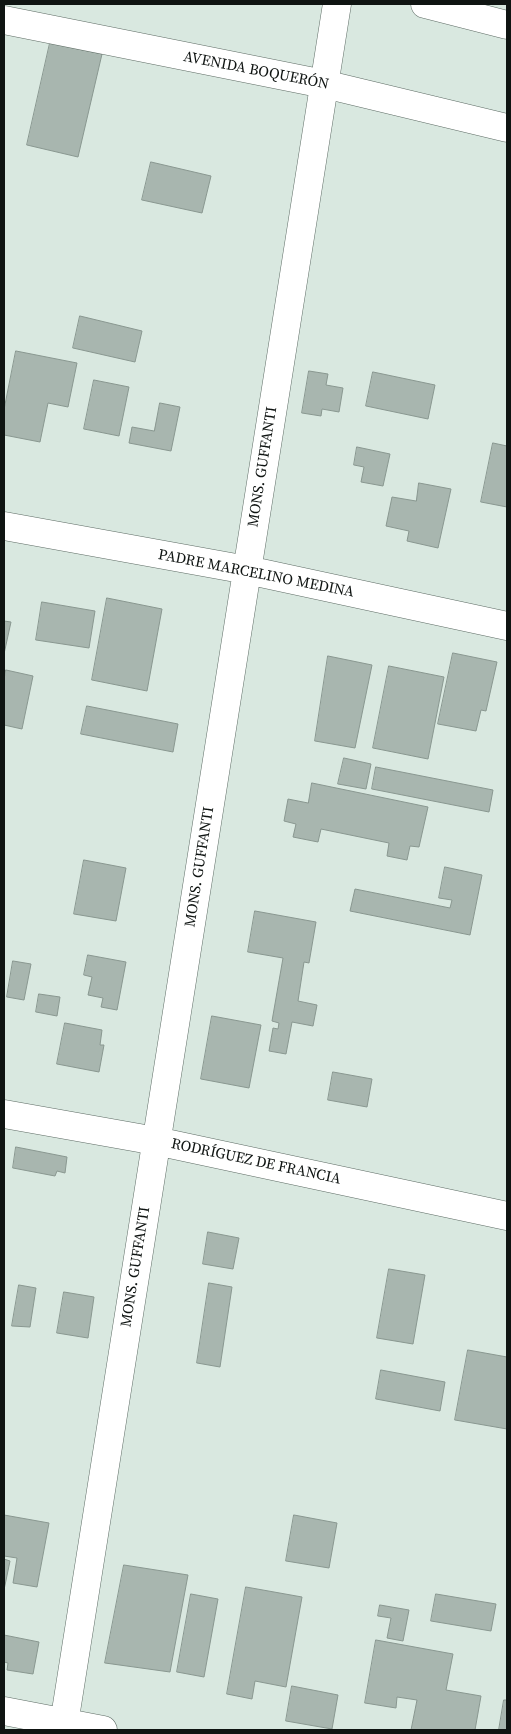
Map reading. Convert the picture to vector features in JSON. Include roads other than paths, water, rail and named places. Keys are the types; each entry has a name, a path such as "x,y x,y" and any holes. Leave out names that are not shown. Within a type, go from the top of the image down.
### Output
{"street":[{"name":"MONS. GUFFANTI","path":"63,1726 337,4"},
{"path":"425,4 507,25"},
{"name":"AVENIDA BOQUERÓN","path":"4,20 324,84 507,128"},
{"name":"PADRE MARCELINO MEDINA","path":"4,526 247,570 507,626"},
{"name":"RODRÍGUEZ DE FRANCIA","path":"4,1114 156,1141 507,1216"},
{"path":"4,1711 63,1726 103,1730"}]}
